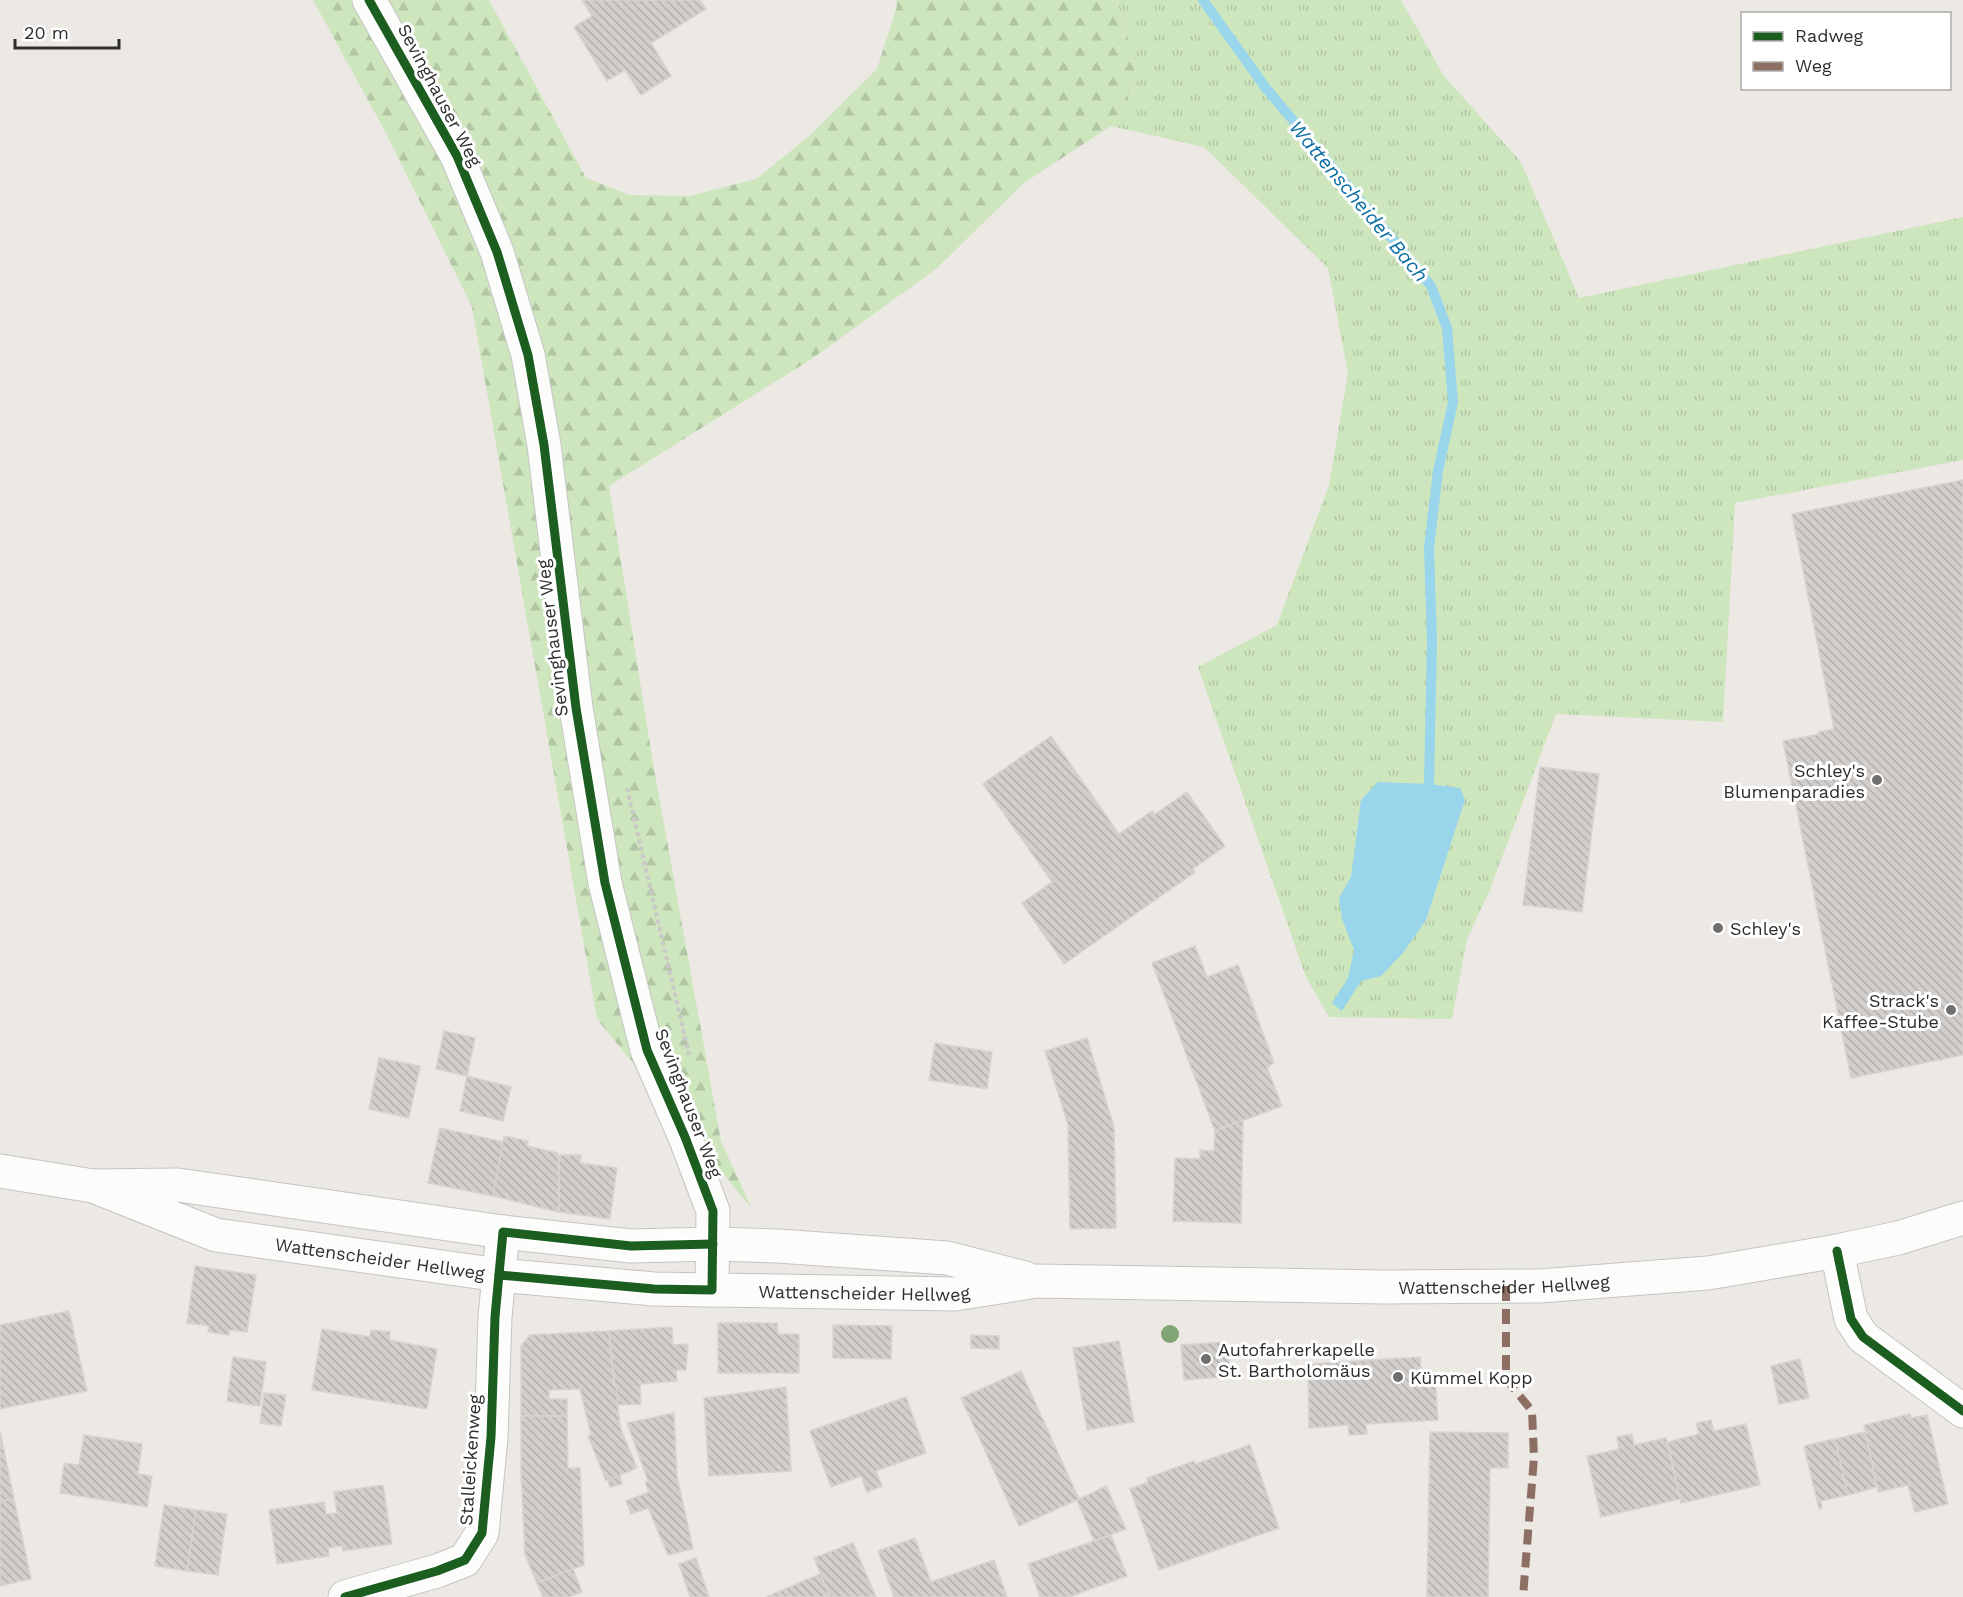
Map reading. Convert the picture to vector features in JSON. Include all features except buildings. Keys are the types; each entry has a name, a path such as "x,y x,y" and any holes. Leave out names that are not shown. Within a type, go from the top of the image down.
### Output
{"main road":[{"name":"Sevinghauser Weg","path":"369,0 457,156 497,252 528,355 544,445 576,708 605,883 647,1050 685,1137 713,1211 712,1290"},
{"name":"Wattenscheider Hellweg","path":"0,1171 93,1186 178,1185 503,1233 631,1246 713,1244 778,1246 947,1257 1037,1281"},
{"name":"Wattenscheider Hellweg","path":"93,1186 216,1235 499,1275 654,1289 712,1290 955,1294 1037,1281 1383,1287 1540,1286 1708,1273 1898,1238 1963,1218"},
{"name":"Stalleickenweg","path":"345,1597 437,1571 465,1560 482,1533 491,1437 495,1317 503,1233"},
{"path":"1837,1251 1851,1319 1863,1337 1963,1411"}],"green space":[{"path":"313,0 489,0 586,178 630,195 689,196 756,179 808,137 877,69 897,6 896,0 1117,0 1137,79 1111,126 1024,183 936,269 810,360 609,486 653,763 721,1141 752,1209 597,1019 472,307 387,135"},
{"path":"1117,0 1401,0 1444,76 1521,162 1579,298 1963,217 1963,460 1735,503 1723,722 1556,714 1489,892 1467,939 1452,1019 1329,1017 1306,977 1198,667 1277,625 1329,485 1348,374 1328,268 1204,147 1111,126 1137,79"}],"water":[{"path":"1378,782 1460,788 1465,800 1426,920 1403,953 1381,976 1361,981 1342,1011 1332,1003 1348,978 1354,950 1342,919 1339,898 1351,877 1361,800"}],"waterway":[{"name":"Wattenscheider Bach","path":"1203,0 1265,87 1431,286 1447,328 1453,402 1438,471 1429,548 1432,642 1429,784"}],"marked path":[{"path":"1506,1286 1506,1379 1532,1411 1534,1457 1523,1597"}],"cycle path":[{"path":"369,0 457,156 497,252 528,355 544,445 576,708 605,883 647,1050 685,1137 713,1211 712,1290 654,1289 499,1275"},
{"path":"345,1597 437,1571 465,1560 482,1533 491,1437 495,1317 503,1232 631,1246 713,1244"},
{"path":"1837,1251 1851,1319 1863,1337 1963,1411"}],"place":[{"name":"Schley's Blumenparadies","path":"1877,780"},
{"name":"Schley's","path":"1718,928"},
{"name":"Strack's Kaffee-Stube","path":"1951,1010"},
{"name":"Autofahrerkapelle St. Bartholomäus","path":"1206,1359"},
{"name":"Kümmel Kopp","path":"1398,1377"}]}
